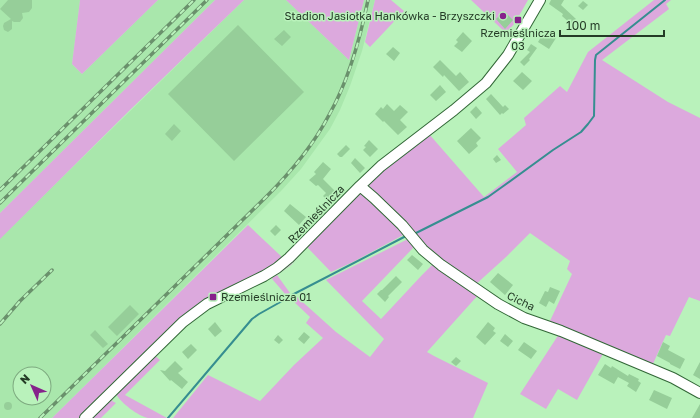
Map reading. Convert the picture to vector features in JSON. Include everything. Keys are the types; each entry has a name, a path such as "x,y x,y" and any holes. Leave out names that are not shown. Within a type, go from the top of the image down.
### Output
{"street":[{"name":"Rzemieślnicza","path":"85,418 183,322 207,304 277,268 289,258 381,166 454,110 486,83 508,55 540,0"},
{"name":"Cicha","path":"360,186 402,225 423,250 446,269 498,304 524,318 561,331 673,378 700,393"}],"shaded area":[{"path":"0,0 80,0 72,64 82,74 158,0 215,0 0,213"},
{"path":"80,0 158,0 82,74 72,64"},
{"path":"215,0 244,0 132,108 0,239 0,213"},
{"path":"244,0 286,0 349,60 364,0 375,0 362,51 340,110 330,129 301,169 281,191 52,418 0,418 0,238"},
{"path":"286,0 364,0 349,60"},
{"path":"375,0 391,0 404,11 370,47 365,42"},
{"name":"Stadion Jasiołka Hankówka - Brzyszczki","path":"471,0 528,0 515,23 506,33"},
{"path":"654,0 671,0 666,4 669,9 602,60 668,102 700,118 700,301 689,297 670,336 666,335 652,366 549,323 572,274 567,269 570,261 530,233 474,286 438,259 366,186 384,169 429,134 484,197 517,172 498,149 526,125 524,118 560,86 567,92 588,52"},
{"path":"361,191 407,233 331,272 307,247 291,265 277,275 275,273"},
{"path":"248,225 283,258 274,266 171,328 79,418 52,418"},
{"path":"410,238 414,244 413,248 362,301 381,319 434,263 479,294 427,352 488,383 473,418 173,418 208,375 260,401 294,365 323,338 306,323 310,317 291,299 296,296 336,332 370,357 384,339 326,280"},
{"path":"277,275 290,293 286,295 273,280 272,278"},
{"path":"559,334 604,352 577,400 558,389 546,409 520,394"},
{"path":"154,355 160,360 125,395 167,418 148,418 139,415 118,398 116,394"},
{"path":"112,398 112,401 116,403 101,418 89,418"}],"building":[{"path":"8,0 32,0 32,8 29,12 22,13 23,18 20,22 12,21 12,29 8,32 4,30 3,26 4,23 11,19 0,9"},
{"path":"551,0 564,0 561,5 576,19 571,24 562,16 563,14 549,4"},
{"path":"583,1 588,5 583,10 578,6"},
{"path":"504,11 513,20 505,29 496,19"},
{"path":"238,25 304,92 234,161 168,94"},
{"path":"284,30 291,37 282,46 274,39"},
{"path":"463,32 472,41 462,52 454,46 458,42 456,40"},
{"path":"548,33 556,38 549,49 538,42 543,34 546,36"},
{"path":"531,44 537,48 529,59 530,60 524,66 520,62 530,52 527,50"},
{"path":"393,47 400,53 394,61 386,54"},
{"path":"440,60 456,76 460,72 469,82 459,91 444,75 443,77 433,67"},
{"path":"522,72 532,81 523,90 513,81"},
{"path":"440,85 446,92 436,101 430,95"},
{"path":"491,94 503,107 505,105 509,109 500,115 486,99"},
{"path":"387,104 394,111 400,105 408,112 400,120 407,127 398,135 375,114 381,107 383,109"},
{"path":"476,106 482,113 476,119 470,112"},
{"path":"174,124 181,131 172,141 165,134"},
{"path":"471,128 481,138 476,143 478,146 469,154 457,141"},
{"path":"369,140 378,149 370,157 363,150 366,147 364,146"},
{"path":"346,145 350,149 342,157 340,157 337,154"},
{"path":"497,155 501,160 496,163 493,159"},
{"path":"355,158 365,168 360,173 351,163"},
{"path":"323,162 331,169 323,179 338,194 330,202 323,196 326,193 318,185 316,186 309,180 316,174 314,172"},
{"path":"290,204 306,217 299,225 284,211"},
{"path":"276,225 281,230 275,236 270,231"},
{"path":"412,255 423,264 418,270 407,260"},
{"path":"498,273 513,285 505,295 490,282"},
{"path":"396,276 402,282 388,296 389,297 385,302 377,294"},
{"path":"550,287 560,291 554,304 549,301 546,307 539,303 545,291 548,292"},
{"path":"130,305 139,314 117,336 108,327"},
{"path":"215,322 222,331 215,337 208,329"},
{"path":"488,322 495,328 493,331 496,333 485,345 476,337"},
{"path":"95,330 108,344 103,348 90,335"},
{"path":"304,332 310,337 304,344 298,339"},
{"path":"505,334 513,341 508,347 500,341"},
{"path":"278,335 283,340 279,344 274,340"},
{"path":"524,342 537,351 531,359 518,350"},
{"path":"663,342 670,346 668,350 685,359 680,369 657,356"},
{"path":"191,344 197,350 188,359 182,352"},
{"path":"456,357 461,361 456,366 451,362"},
{"path":"175,361 183,369 178,373 188,382 182,389 171,380 170,381 160,370 165,371"},
{"path":"700,362 700,379 693,375"},
{"path":"605,364 611,368 612,366 628,376 629,374 639,379 638,381 641,383 636,392 627,386 629,383 618,377 614,384 598,375"},
{"path":"654,390 672,398 667,409 649,400"},
{"path":"6,402 10,402 12,404 12,408 10,410 6,410 4,408 4,404"},
{"path":"700,404 700,418 692,418"}],"waterway":[{"path":"414,234 488,197 553,150 581,132 594,116 596,55 665,0"},
{"path":"290,296 406,236"},
{"path":"168,418 252,319 284,300"}],"railway":[{"path":"0,190 194,0"},
{"path":"0,203 207,0"},
{"path":"40,418 266,197 301,158 323,126 336,102 348,74 368,0"},
{"path":"0,324 20,301 52,270"}],"place":[{"name":"Stadion Jasiołka Hankówka - Brzyszczki","path":"503,16"},
{"name":"Rzemieślnicza 03","path":"518,20"},
{"name":"Rzemieślnicza 01","path":"213,297"}]}
